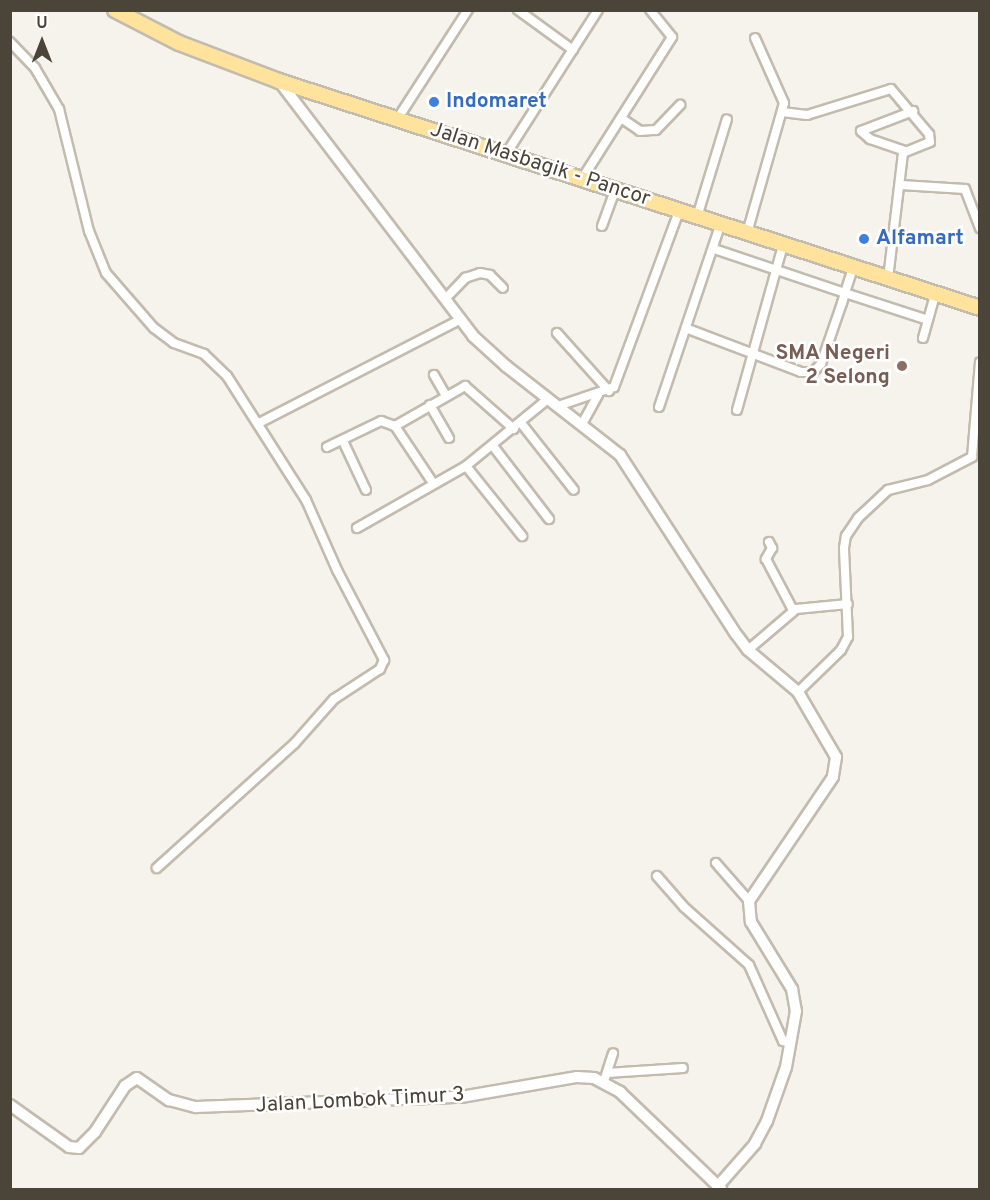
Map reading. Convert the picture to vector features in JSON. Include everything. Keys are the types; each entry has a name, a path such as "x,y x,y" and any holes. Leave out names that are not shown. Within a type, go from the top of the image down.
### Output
{"main road":[{"name":"Jalan Masbagik - Pancor","path":"114,10 179,43 279,81 398,118 976,310"}],"street":[{"path":"398,118 468,10"},
{"path":"518,10 529,14 573,50"},
{"path":"506,154 598,10"},
{"path":"582,179 673,34 650,10"},
{"path":"747,233 782,112 783,100 755,38"},
{"path":"10,42 35,68 60,109 89,231 106,273 159,333 214,362 259,423 306,500 383,665 334,699 294,744 157,868"},
{"path":"279,81 484,347 613,448 630,469 748,650 798,692 836,757 836,770 749,901"},
{"path":"782,112 807,116 890,88 913,111 930,140 905,151 870,139 861,131 913,111"},
{"path":"621,118 640,131 657,130 680,105"},
{"path":"697,217 727,119"},
{"path":"888,279 905,151"},
{"path":"901,185 965,189 980,228"},
{"path":"602,226 615,190"},
{"path":"558,406 609,391 621,373 679,211"},
{"path":"659,407 688,329 720,226"},
{"path":"737,410 783,245"},
{"path":"714,249 928,320"},
{"path":"688,329 801,372 818,370 853,268"},
{"path":"446,298 465,278 480,273 490,275 503,288"},
{"path":"923,338 935,295"},
{"path":"259,423 461,318"},
{"path":"557,333 609,391"},
{"path":"798,692 845,644 850,630 844,548 846,536 858,518 888,490 936,477 972,457 980,362"},
{"path":"434,375 446,396"},
{"path":"395,426 446,396 468,387 517,426 574,490"},
{"path":"582,424 598,395"},
{"path":"357,528 466,466 548,399"},
{"path":"430,405 449,438"},
{"path":"327,447 383,421 395,426 434,483"},
{"path":"343,441 366,490"},
{"path":"493,446 549,519"},
{"path":"466,466 522,536"},
{"path":"769,542 772,548 766,560 793,610"},
{"path":"748,650 793,610 848,604"},
{"path":"716,863 749,901 751,922 794,995 791,1043 783,1076 763,1130 719,1188"},
{"path":"657,876 684,907 749,965 783,1041 791,1043"},
{"path":"613,1053 605,1077 684,1068"},
{"name":"Jalan Lombok Timur 3","path":"10,1105 69,1147 79,1148 95,1132 125,1086 137,1078 169,1100 196,1107 461,1097 577,1077 605,1077 719,1188"}],"place":[{"name":"Indomaret","path":"434,102"},
{"name":"Alfamart","path":"864,239"},
{"name":"SMA Negeri 2 Selong","path":"902,366"}]}
